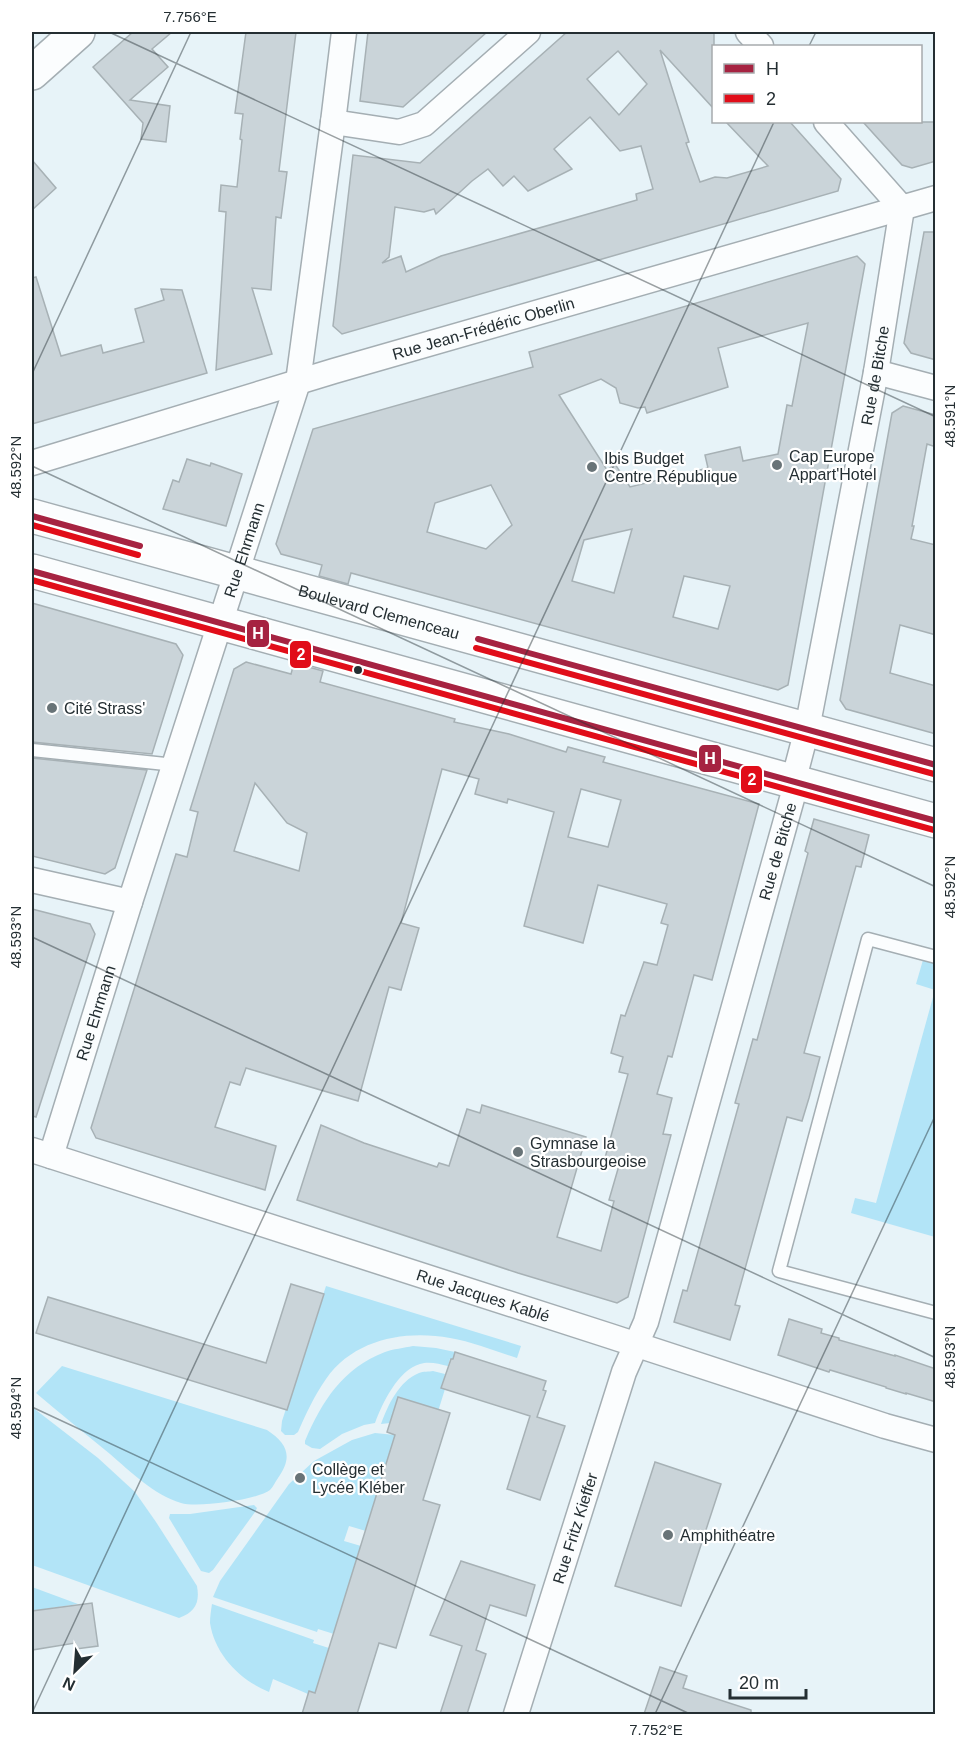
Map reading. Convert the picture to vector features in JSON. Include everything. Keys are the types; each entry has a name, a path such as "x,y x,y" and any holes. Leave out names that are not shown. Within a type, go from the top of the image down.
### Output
{"street":[{"path":"32,73 78,32"},
{"name":"Rue Ehrmann","path":"41,1153 130,902 298,382 344,32"},
{"path":"333,122 399,132 424,124 528,32"},
{"path":"748,32 760,45"},
{"path":"827,123 902,208"},
{"name":"Rue Jean-Frédéric Oberlin","path":"32,463 298,382 936,198"},
{"name":"Rue de Bitche","path":"637,1344 646,1322 793,795 876,372 902,208"},
{"path":"876,372 936,388"},
{"name":"Boulevard Clemenceau","path":"32,516 936,765"},
{"path":"32,571 936,821"},
{"path":"32,880 130,902"},
{"name":"Rue Jacques Kablé","path":"41,1153 885,1426 936,1440"},
{"name":"Rue Fritz Kieffer","path":"516,1714 624,1372 637,1344"}],"lane":[{"path":"32,750 175,765"},
{"path":"936,957 868,939 779,1271 936,1313"}],"shaded area":[{"path":"923,960 935,963 935,990 916,984"},
{"path":"935,990 935,1237 851,1213 855,1198 876,1203"},
{"path":"326,1286 521,1346 517,1358 450,1338 416,1335 382,1340 366,1346 338,1365 318,1392 298,1432 294,1435 285,1435 281,1431 282,1421"},
{"path":"413,1346 455,1352 448,1366 423,1363 412,1367 405,1373 392,1389 375,1423 342,1434 320,1449 305,1444 327,1399 357,1367 385,1352"},
{"path":"62,1366 267,1430 284,1446 286,1464 270,1490 263,1494 227,1502 200,1504 181,1503 171,1499 143,1482 36,1393"},
{"path":"433,1371 445,1374 444,1379 446,1380 436,1418 381,1424 400,1388 421,1372"},
{"path":"32,1407 98,1458 135,1492 197,1586 198,1597 193,1610 179,1618 32,1565"},
{"path":"375,1433 395,1435 366,1531 349,1526 344,1541 361,1546 334,1634 318,1629 317,1632 213,1597 220,1581 289,1484 314,1461 352,1440"},
{"path":"254,1505 257,1508 255,1512 209,1573 201,1571 169,1518 170,1514 190,1514"},
{"path":"32,1587 78,1604 32,1611"},
{"path":"212,1604 314,1640 313,1643 329,1648 315,1693 309,1691 308,1694 273,1679 269,1692 248,1681 223,1656 217,1646 210,1623"}],"building":[{"path":"133,32 172,32 152,49 168,67 130,100 170,106 166,142 141,139 143,123 93,67"},
{"path":"246,32 296,32 279,171 287,172 281,218 276,217 271,290 252,288 272,354 216,370 226,212 219,211 221,185 237,187 243,114 235,113"},
{"path":"368,32 487,32 403,107 360,101"},
{"path":"567,32 714,32 712,107 660,50 689,142 686,143 700,182 715,177 727,178 768,166 727,123 791,123 841,179 838,191 342,334 333,326 353,155 420,163","holes":["618,51 647,84 619,115 587,79","590,117 620,151 641,146 653,189 636,194 637,200 441,256 406,272 401,256 382,263 389,257 395,207 424,212 434,209 436,214 488,169 503,186 514,176 528,191 572,169 554,149"]},
{"path":"936,122 936,161 912,168 902,165 864,123"},
{"path":"32,160 56,188 32,210"},
{"path":"924,232 936,232 936,360 911,353 904,343"},
{"path":"857,256 865,264 788,685 778,690 351,573 348,584 319,576 322,565 281,554 276,544 313,429 533,367 529,352","holes":["808,323 792,406 787,405 778,454 743,461 740,447 705,455 708,468 630,487 615,464 607,470 559,395 601,379 616,388 620,403 638,408 645,407 647,413 728,387 718,348","491,485 512,525 486,549 427,532 435,503","632,529 614,593 572,581 584,540","684,576 730,586 718,629 673,617"]},
{"path":"36,277 61,356 101,345 103,353 144,342 135,309 164,300 161,289 182,290 207,373 32,424 32,278"},
{"path":"903,406 936,415 936,447 927,444 911,539 936,545 936,635 900,625 890,673 936,686 936,734 846,709 840,700 892,413"},
{"path":"187,459 210,466 211,463 242,474 226,526 163,509 173,480 179,482"},
{"path":"32,603 176,644 183,655 152,754 32,742"},
{"path":"246,662 291,674 294,663 323,671 320,682 566,752 568,747 605,757 603,762 759,804 712,980 694,975 672,1057 668,1056 657,1094 672,1098 663,1134 671,1135 628,1297 617,1303 297,1200 321,1125 364,1143 437,1167 439,1163 449,1166 467,1109 480,1113 482,1105 586,1137 557,1237 601,1251 614,1201 609,1200 620,1162 605,1158 628,1074 619,1072 623,1057 611,1053 621,1015 625,1016 644,962 657,965 668,925 661,923 667,904 598,885 583,943 524,926 554,812 508,799 507,803 475,794 479,779 442,769 401,923 419,928 401,990 389,987 358,1101 246,1068 240,1085 230,1082 215,1127 276,1146 265,1190 96,1138 91,1128 176,854 187,857 198,812 190,810 234,669","holes":["255,783 287,823 307,833 299,871 234,851","581,789 621,800 608,847 568,837"]},
{"path":"32,758 147,770 115,868 105,874 32,856"},
{"path":"814,819 869,835 861,867 856,866 804,1053 820,1057 809,1098 802,1121 787,1117 735,1305 740,1306 730,1340 674,1322 683,1290 687,1291 739,1104 735,1103 753,1039 757,1040 808,853 805,851"},
{"path":"32,909 90,924 95,934 36,1117 32,1116"},
{"path":"291,1284 324,1294 287,1410 36,1333 48,1297 266,1363"},
{"path":"789,1319 822,1329 821,1333 839,1338 839,1340 936,1369 936,1402 778,1355"},
{"path":"455,1352 546,1381 543,1390 546,1391 537,1417 565,1426 540,1500 507,1489 530,1416 441,1388"},
{"path":"398,1397 450,1413 423,1500 440,1505 396,1648 379,1643 357,1714 302,1714 309,1691 315,1693 395,1435 387,1432"},
{"name":"Amphithéatre","path":"655,1462 721,1484 681,1606 615,1586"},
{"path":"461,1561 535,1585 526,1616 490,1605 476,1650 486,1654 467,1714 440,1714 462,1646 430,1635"},
{"path":"92,1603 98,1646 76,1649 75,1643 32,1650 32,1611"},
{"path":"660,1667 687,1676 683,1688 751,1710 751,1714 644,1714"}],"transit line":[{"name":"H","path":"32,516 140,546"},
{"name":"2","path":"32,525 138,555"},
{"name":"H","path":"32,571 936,821"},
{"name":"2","path":"32,580 934,830"},
{"name":"H","path":"478,639 936,765"},
{"name":"2","path":"476,648 934,774"}],"place":[{"name":"Cap Europe Appart'Hotel","path":"777,465"},
{"name":"Ibis Budget Centre République","path":"592,467"},
{"name":"Cité Strass'","path":"52,708"},
{"name":"Gymnase la Strasbourgeoise","path":"518,1152"},
{"name":"Collège et Lycée Kléber","path":"300,1478"},
{"name":"Amphithéatre","path":"668,1535"}]}
